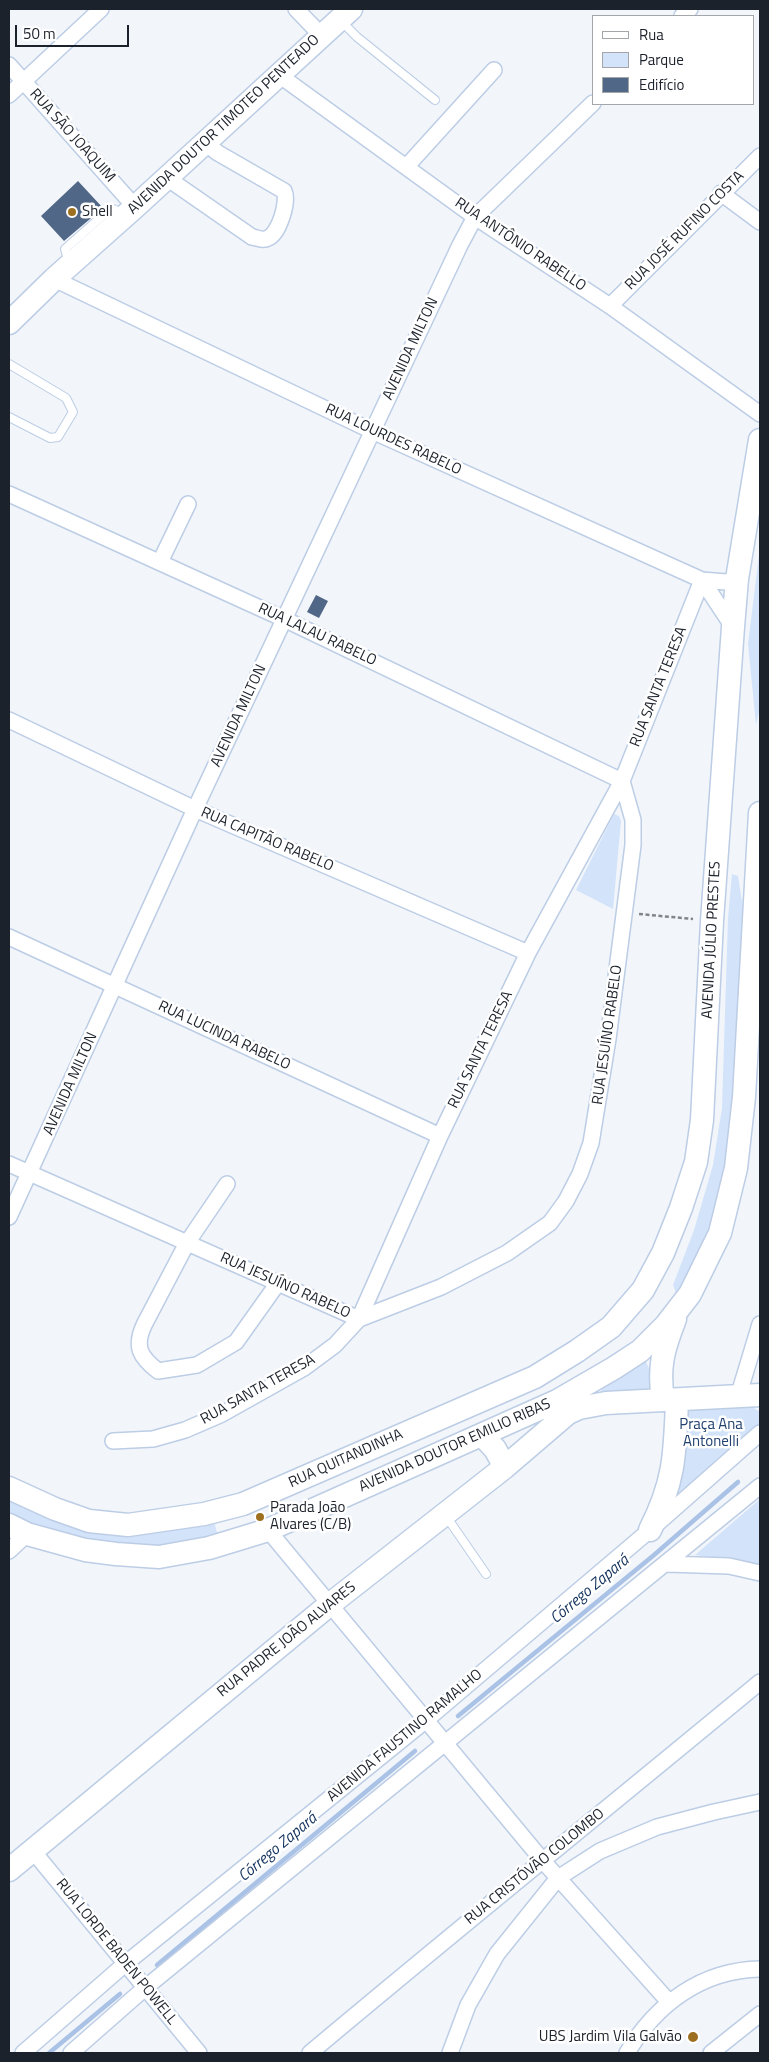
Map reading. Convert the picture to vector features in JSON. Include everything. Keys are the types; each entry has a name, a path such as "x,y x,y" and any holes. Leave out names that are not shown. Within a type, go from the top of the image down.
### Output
{"main road":[{"name":"AVENIDA DOUTOR TIMOTEO PENTEADO","path":"9,323 62,272 345,14"},
{"name":"AVENIDA JÚLIO PRESTES","path":"535,1377 611,1327 643,1290 662,1253 681,1208 696,1162 702,1120 712,921 733,627 738,579 760,440"},
{"path":"562,1407 599,1378 640,1351 679,1310 690,1294 720,1233 736,1168 744,1097 757,921 760,813"},
{"path":"650,1530 662,1507 672,1474 676,1450 670,1400 660,1369 667,1340 679,1310"},
{"name":"AVENIDA DOUTOR EMILIO RIBAS","path":"535,1377 562,1407"},
{"name":"RUA QUITANDINHA","path":"9,1488 55,1510 89,1521 128,1525 204,1514 243,1504 535,1377"},
{"name":"AVENIDA DOUTOR EMILIO RIBAS","path":"18,1530 85,1550 159,1557 210,1548 268,1530 482,1435 562,1407 579,1408 606,1403 749,1396 760,1406"},
{"name":"RUA PADRE JOÃO ALVARES","path":"9,1870 329,1605 505,1467 562,1407"},
{"path":"482,1435 495,1449 505,1467"}],"street":[{"path":"9,95 101,9"},
{"path":"296,9 322,36"},
{"name":"RUA SÃO JOAQUIM","path":"9,65 131,211"},
{"path":"407,166 494,70"},
{"name":"RUA ANTÔNIO RABELLO","path":"279,75 475,217 610,306 760,414"},
{"path":"475,217 592,104"},
{"path":"167,178 252,237 262,240 270,238 286,205 287,197 284,191 218,153 205,143"},
{"name":"RUA JOSÉ RUFINO COSTA","path":"610,306 760,156"},
{"path":"721,194 760,222"},
{"name":"AVENIDA MILTON","path":"9,1217 195,809 372,431 475,217"},
{"name":"RUA LOURDES RABELO","path":"62,272 372,431 702,580 726,582 738,579"},
{"name":"RUA LALAU RABELO","path":"9,494 284,619 622,781"},
{"path":"160,562 188,504"},
{"path":"702,580 733,627"},
{"name":"RUA SANTA TERESA","path":"113,1441 153,1439 185,1430 222,1414 304,1368 335,1344 359,1319 440,1136 528,954 622,781 702,580"},
{"name":"RUA CAPITÃO RABELO","path":"9,720 195,809 528,954"},
{"name":"RUA JESUÍNO RABELO","path":"9,1164 359,1319 441,1287 507,1253 550,1223 566,1201 580,1174 591,1143 608,1039 633,837 632,820 622,781"},
{"name":"RUA LUCINDA RABELO","path":"9,937 440,1136"},
{"path":"227,1184 187,1243 138,1338 142,1359 158,1371 197,1365 236,1342 278,1283"},
{"path":"749,1396 760,1324"},
{"name":"AVENIDA FAUSTINO RAMALHO","path":"22,2053 125,1964 425,1720 650,1530 760,1433"},
{"name":"AVENIDA FAUSTINO RAMALHO","path":"71,2053 146,1988 667,1564 760,1486"},
{"path":"9,1551 18,1530"},
{"path":"268,1530 543,1862 669,2002"},
{"path":"667,1564 729,1566 760,1573"},
{"name":"RUA CRISTÓVÃO COLOMBO","path":"310,2053 494,1899 543,1862 760,1682"},
{"path":"450,2053 468,2005 497,1954 558,1878 600,1851 657,1827 760,1802"},
{"name":"RUA LORDE BADEN POWELL","path":"33,1851 199,2053"},
{"path":"627,2053 637,2036 669,2002 692,1986 722,1973 760,1968"},
{"path":"711,2053 760,2014"}],"lane":[{"path":"345,14 357,37 435,100"},
{"path":"9,364 66,398 73,412 58,437 50,438 9,417"},
{"path":"445,1514 486,1574"}],"path":[{"path":"625,913 712,921"}],"green space":[{"path":"760,547 760,707 756,725 748,644"},
{"path":"614,814 619,816 621,821 613,909 576,890"},
{"path":"732,874 738,876 744,914 733,1135 717,1227 683,1297 676,1293 673,1285 694,1230 713,1165 722,1108 728,918"},
{"path":"643,1355 660,1393 601,1392 602,1380"},
{"name":"Praça Ana Antonelli","path":"741,1399 760,1412 760,1431 675,1501 684,1406"},
{"path":"9,1494 44,1514 110,1536 214,1521 219,1540 162,1550 110,1549 9,1517"},
{"path":"760,1499 760,1564 695,1555"}],"building":[{"name":"Shell","path":"78,181 103,208 64,241 41,216"},
{"path":"316,595 328,601 319,618 307,612"}],"waterway":[{"name":"Córrego Zapará","path":"458,1716 654,1555 738,1482"},
{"name":"Córrego Zapará","path":"157,1965 415,1751"},
{"name":"Córrego Zapará","path":"49,2053 120,1994"}],"place":[{"name":"Shell","path":"72,212"},
{"name":"Parada João Alvares (C/B)","path":"260,1517"},
{"name":"UBS Jardim Vila Galvão","path":"693,2037"}]}
